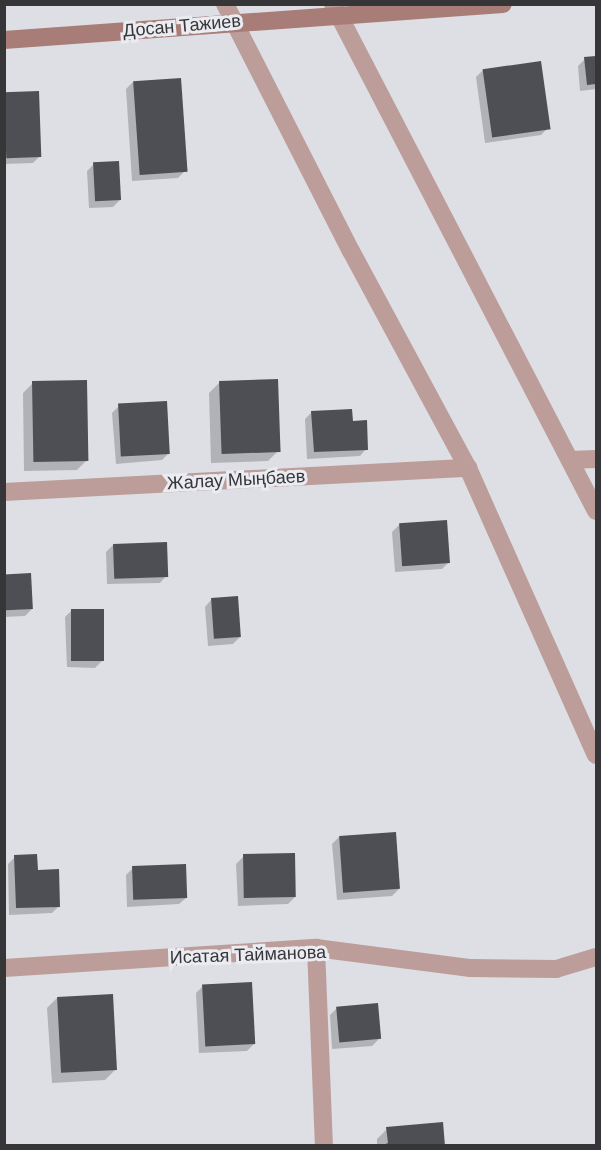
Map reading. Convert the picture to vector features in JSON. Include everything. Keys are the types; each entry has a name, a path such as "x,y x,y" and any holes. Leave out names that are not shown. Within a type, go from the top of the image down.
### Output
{"street":[{"path":"225,4 468,468 597,755"},
{"name":"Досан Тажиев","path":"4,40 233,22 335,9 503,4"},
{"path":"335,9 597,511"},
{"path":"570,460 597,459"},
{"name":"Жалау Мыңбаев","path":"4,492 468,468"},
{"path":"316,948 324,1146"},
{"name":"Исатая Тайманова","path":"4,968 316,948 471,968 556,969 597,957"}],"building":[{"path":"596,56 596,84 587,85 584,57"},
{"path":"541,61 551,129 492,138 483,69"},
{"path":"181,78 188,172 140,175 133,81"},
{"path":"39,91 41,157 6,158 4,92"},
{"path":"119,161 121,200 95,201 93,162"},
{"path":"278,379 281,452 222,454 219,381"},
{"path":"87,380 88,461 33,462 32,381"},
{"path":"167,401 170,454 121,456 118,404"},
{"path":"352,409 353,421 367,420 368,450 314,452 311,411"},
{"path":"447,520 450,563 402,566 399,523"},
{"path":"167,542 168,577 114,579 113,544"},
{"path":"31,573 33,609 6,610 4,574"},
{"path":"238,596 241,637 214,639 211,598"},
{"path":"71,609 104,609 104,661 71,661"},
{"path":"396,832 400,889 343,893 339,836"},
{"path":"295,853 296,897 244,898 243,854"},
{"path":"37,854 38,870 59,869 60,907 16,908 14,855"},
{"path":"186,864 187,898 133,900 132,866"},
{"path":"252,982 255,1044 205,1047 202,985"},
{"path":"113,994 117,1070 61,1073 57,997"},
{"path":"378,1003 381,1039 339,1043 336,1007"},
{"path":"443,1122 445,1146 381,1146 388,1143 386,1127"}]}
